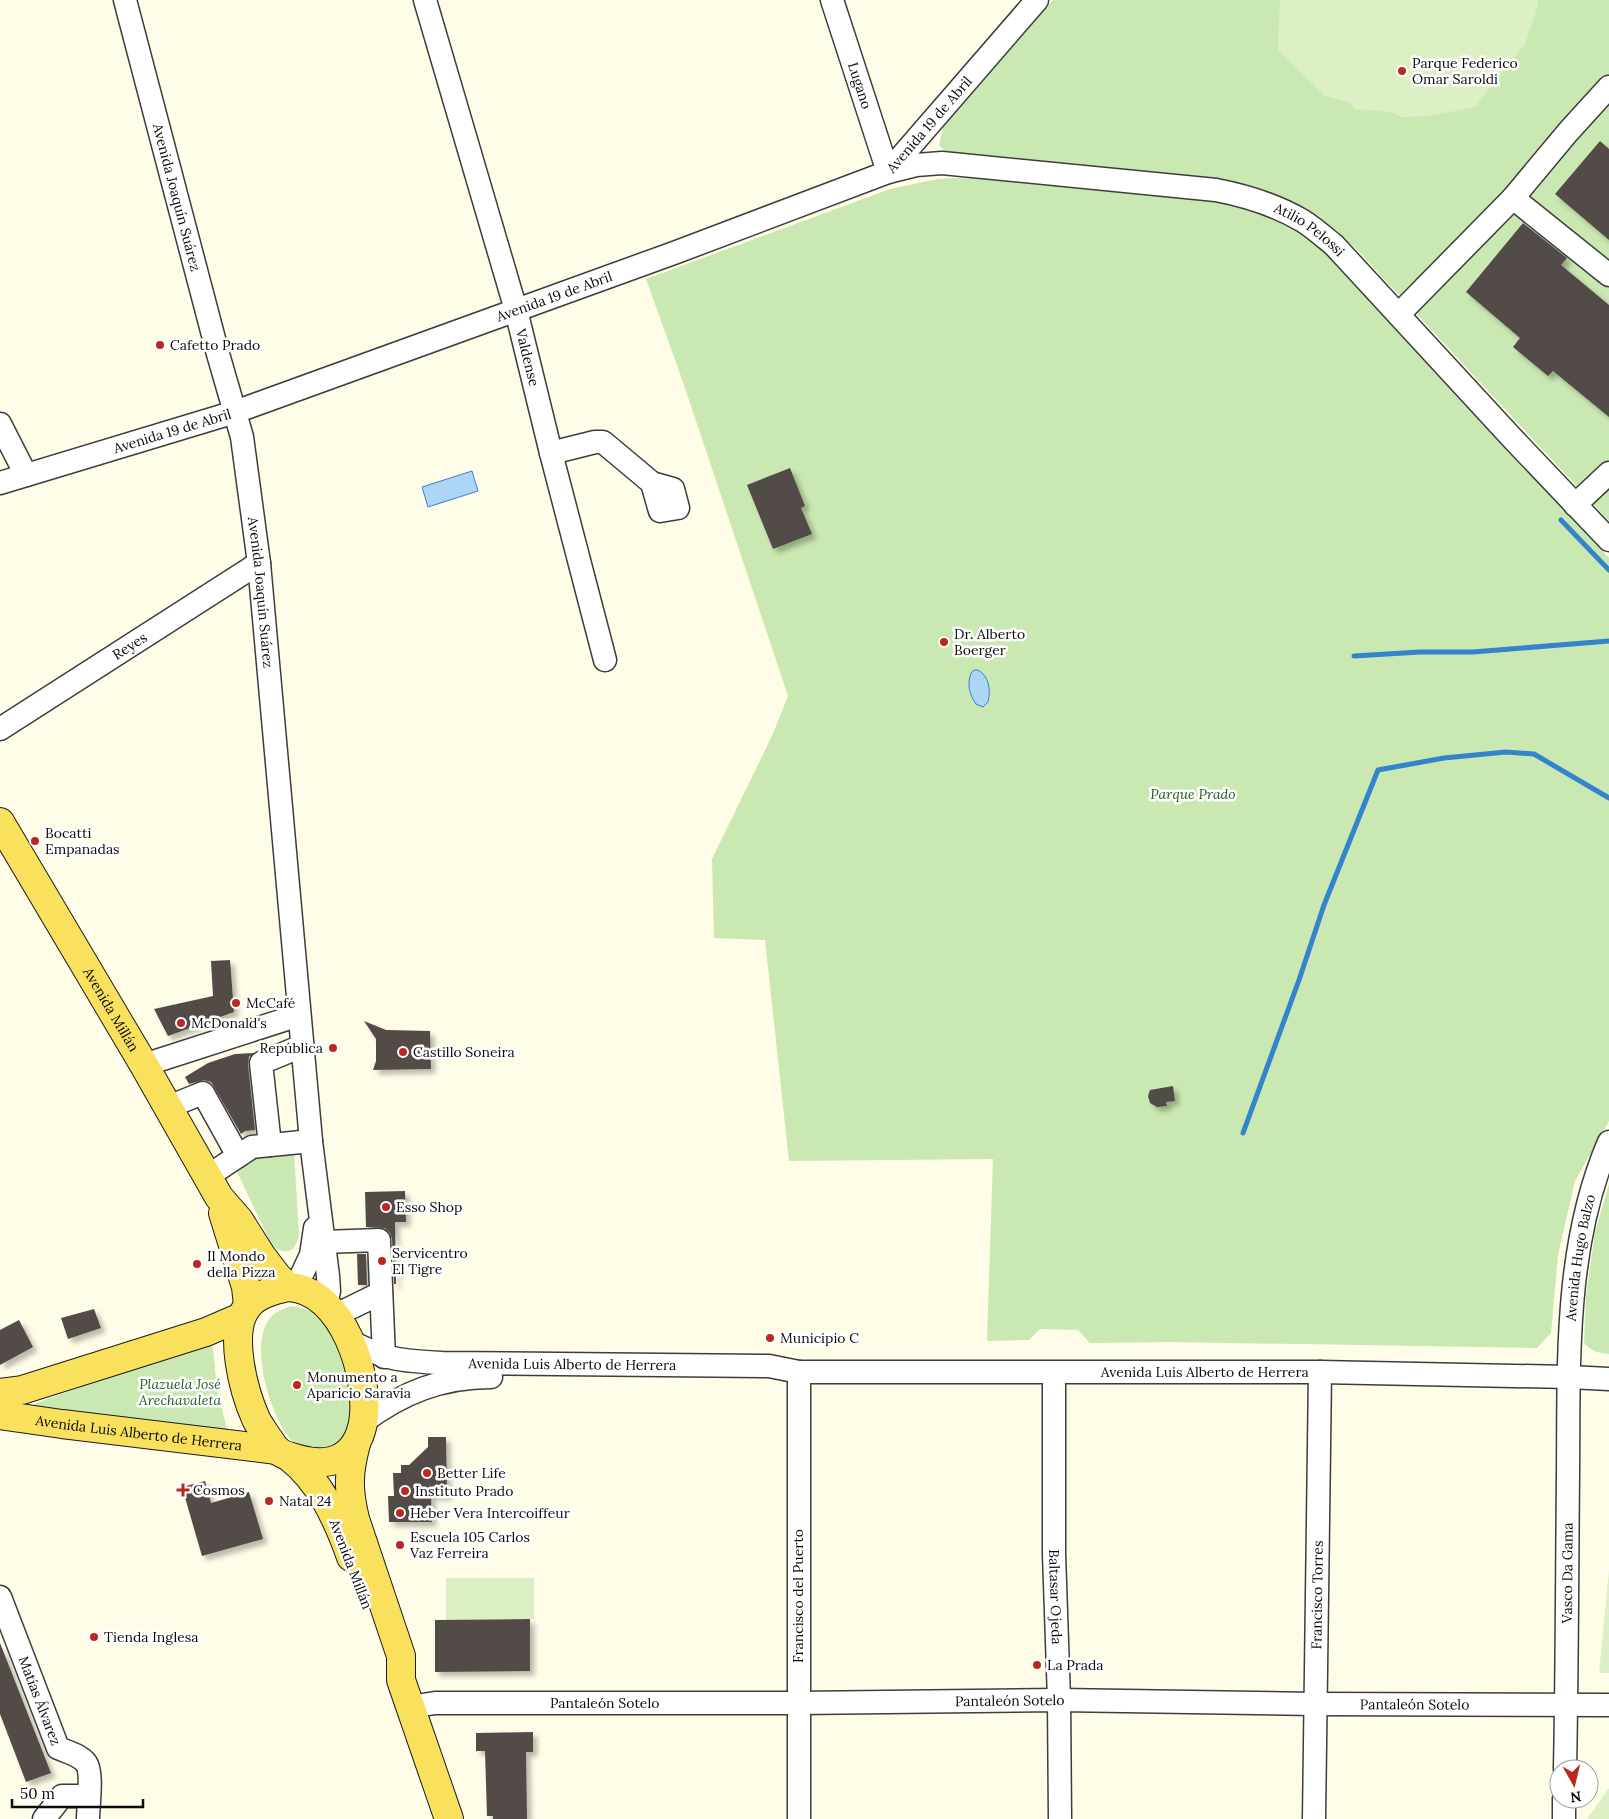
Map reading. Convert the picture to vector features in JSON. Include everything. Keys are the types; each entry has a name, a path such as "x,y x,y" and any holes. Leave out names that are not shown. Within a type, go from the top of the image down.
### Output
{"main road":[{"name":"Avenida Millán","path":"0,822 144,1065 213,1186 239,1220 261,1256 277,1276 292,1287"},
{"name":"Avenida Millán","path":"213,1186 246,1287 245,1311"},
{"path":"0,1393 22,1390 206,1332 245,1311 268,1292 292,1287 317,1297 331,1309 350,1341 359,1365 364,1391 360,1433 343,1456 328,1462 314,1463 283,1453 256,1420 248,1397 238,1348 239,1325 245,1311"},
{"path":"12,1416 28,1404 82,1382 118,1360"},
{"name":"Avenida Luis Alberto de Herrera","path":"12,1416 283,1453"},
{"name":"Avenida Millán","path":"360,1433 349,1477 350,1498 355,1519 401,1656 401,1680"},
{"name":"Avenida Millán","path":"283,1453 302,1467 312,1479 345,1538 386,1660 401,1680 449,1819"}],"street":[{"name":"Avenida Joaquín Suárez","path":"125,0 218,354 242,437 259,564 311,1141 331,1309"},
{"name":"Valdense","path":"425,0 516,310 551,453 606,660"},
{"name":"Lugano","path":"832,0 888,172"},
{"name":"Avenida 19 de Abril","path":"0,482 235,412 888,172 1037,0"},
{"path":"1399,314 1513,198 1568,132 1609,87"},
{"name":"Atilio Pelossi","path":"888,172 916,164 942,163 1216,190 1246,196 1279,208 1304,222 1334,245 1609,540"},
{"path":"1513,198 1609,275"},
{"path":"0,424 26,475"},
{"path":"551,453 595,442 603,442 652,483"},
{"path":"1575,505 1609,473"},
{"name":"Reyes","path":"0,729 259,564"},
{"path":"144,1065 299,1015"},
{"path":"270,1145 261,1063 302,1046"},
{"path":"168,1107 203,1093 238,1156"},
{"path":"213,1186 238,1156 252,1147 311,1141"},
{"name":"Avenida Hugo Balzo","path":"1569,1377 1569,1340 1580,1239 1598,1167 1609,1142"},
{"name":"Avenida Joaquín Suárez","path":"292,1287 311,1255 317,1197"},
{"path":"324,1242 379,1240 384,1357"},
{"path":"331,1309 381,1293"},
{"name":"Avenida Luis Alberto de Herrera","path":"350,1341 384,1357 407,1361 442,1363 769,1366 799,1372 1320,1372 1569,1377 1609,1380"},
{"name":"Avenida Luis Alberto de Herrera","path":"360,1433 381,1409 402,1397 433,1384 478,1377 769,1379 799,1372"},
{"name":"Francisco del Puerto","path":"799,1372 799,1819"},
{"name":"Francisco Torres","path":"1314,1819 1320,1372"},
{"name":"Baltasar Ojeda","path":"1054,1373 1054,1554 1059,1700 1060,1819"},
{"name":"Vasco Da Gama","path":"1565,1759 1569,1377"},
{"name":"Matías Álvarez","path":"0,1598 58,1748 79,1757 87,1764 89,1777 88,1819"},
{"name":"Pantaleón Sotelo","path":"410,1707 435,1703 798,1703 1059,1700 1315,1704 1609,1705"},
{"path":"44,1819 62,1796 88,1796"}],"green space":[{"path":"1053,0 1609,0 1609,521 1359,252 1337,231 1303,210 946,152 939,145 944,123"},
{"name":"Parque Federico Omar Saroldi","path":"1280,0 1538,0 1537,9 1525,44 1475,107 1430,116 1401,117 1391,112 1354,109 1350,102 1325,96 1278,50"},
{"name":"Parque Prado","path":"937,179 997,179 1217,201 1258,210 1316,239 1428,356 1609,558 1609,1121 1575,1181 1558,1255 1551,1333 1537,1348 1171,1342 1090,1343 1078,1330 1040,1329 1029,1340 987,1341 993,1159 789,1161 765,940 714,938 712,859 772,736 788,696 683,382 646,279 890,189"},
{"path":"294,1151 299,1235 293,1249 282,1251 272,1246 233,1163"},
{"path":"1609,1184 1609,1354 1595,1351 1584,1343 1586,1296 1595,1232"},
{"path":"291,1306 306,1310 320,1317 336,1339 346,1366 351,1409 347,1439 327,1454 294,1443 277,1418 265,1381 261,1344 264,1329 273,1315"},
{"name":"Plazuela José Arechavaleta","path":"203,1344 209,1344 213,1348 217,1390 228,1433 31,1408 36,1403"},
{"path":"1609,1571 1609,1673 1599,1673"},
{"path":"446,1578 534,1578 534,1619 446,1620"},
{"path":"1609,1788 1609,1819 1587,1819 1594,1809 1599,1809 1599,1802"}],"water":[{"path":"472,471 478,491 428,507 422,487"},
{"path":"974,670 978,670 985,676 989,688 988,702 983,707 976,704 969,689 971,673"}],"building":[{"path":"1600,141 1609,149 1609,240 1555,194"},
{"path":"1523,223 1567,258 1561,265 1609,305 1609,417 1553,371 1548,376 1513,347 1520,338 1466,292"},
{"path":"790,468 805,506 801,508 812,534 773,549 747,485"},
{"path":"230,960 234,1012 168,1036 154,1009 213,996 211,961"},
{"name":"Castillo Soneira","path":"364,1021 386,1030 430,1031 431,1069 373,1070 376,1061 376,1039"},
{"path":"254,1053 249,1057 248,1064 255,1130 245,1131 241,1134 211,1082 204,1080 189,1084 185,1077 208,1063 235,1054"},
{"path":"1173,1086 1175,1101 1166,1102 1167,1106 1157,1107 1150,1103 1148,1096 1150,1090"},
{"name":"Esso Shop","path":"405,1191 406,1222 395,1222 396,1284 394,1284 392,1239 390,1233 385,1228 366,1227 365,1192"},
{"path":"357,1254 366,1254 367,1285 358,1285"},
{"path":"94,1309 101,1328 68,1339 61,1318"},
{"path":"19,1320 33,1347 0,1365 0,1330"},
{"path":"428,1437 446,1437 447,1496 431,1496 432,1522 389,1522 388,1496 394,1496 393,1473 401,1473 401,1465 409,1465 428,1447"},
{"path":"205,1481 211,1503 249,1492 263,1539 202,1556 182,1487"},
{"path":"530,1619 530,1671 435,1672 435,1620"},
{"path":"0,1643 51,1773 26,1782 0,1714"},
{"path":"533,1732 533,1752 526,1752 527,1819 493,1819 493,1816 487,1816 485,1751 476,1751 476,1733"}],"waterway":[{"path":"1561,520 1609,570"},
{"path":"1354,656 1420,652 1473,652 1609,641"},
{"path":"1243,1133 1299,980 1324,905 1378,770 1444,758 1506,752 1534,754 1609,798"}],"place":[{"name":"Parque Federico Omar Saroldi","path":"1402,71"},
{"name":"Cafetto Prado","path":"160,345"},
{"name":"Dr. Alberto Boerger","path":"944,642"},
{"name":"Bocatti Empanadas","path":"35,841"},
{"name":"McCafé","path":"236,1003"},
{"name":"McDonald's","path":"181,1023"},
{"name":"República","path":"333,1048"},
{"name":"Castillo Soneira","path":"403,1052"},
{"name":"Esso Shop","path":"386,1207"},
{"name":"Servicentro El Tigre","path":"382,1261"},
{"name":"Il Mondo della Pizza","path":"197,1264"},
{"name":"Municipio C","path":"770,1338"},
{"name":"Monumento a Aparicio Saravia","path":"297,1385"},
{"name":"Better Life","path":"427,1473"},
{"name":"Cosmos","path":"183,1490"},
{"name":"Instituto Prado","path":"405,1491"},
{"name":"Natal 24","path":"269,1501"},
{"name":"Heber Vera Intercoiffeur","path":"400,1513"},
{"name":"Escuela 105 Carlos Vaz Ferreira","path":"400,1545"},
{"name":"Tienda Inglesa","path":"94,1637"},
{"name":"La Prada","path":"1037,1665"}]}
